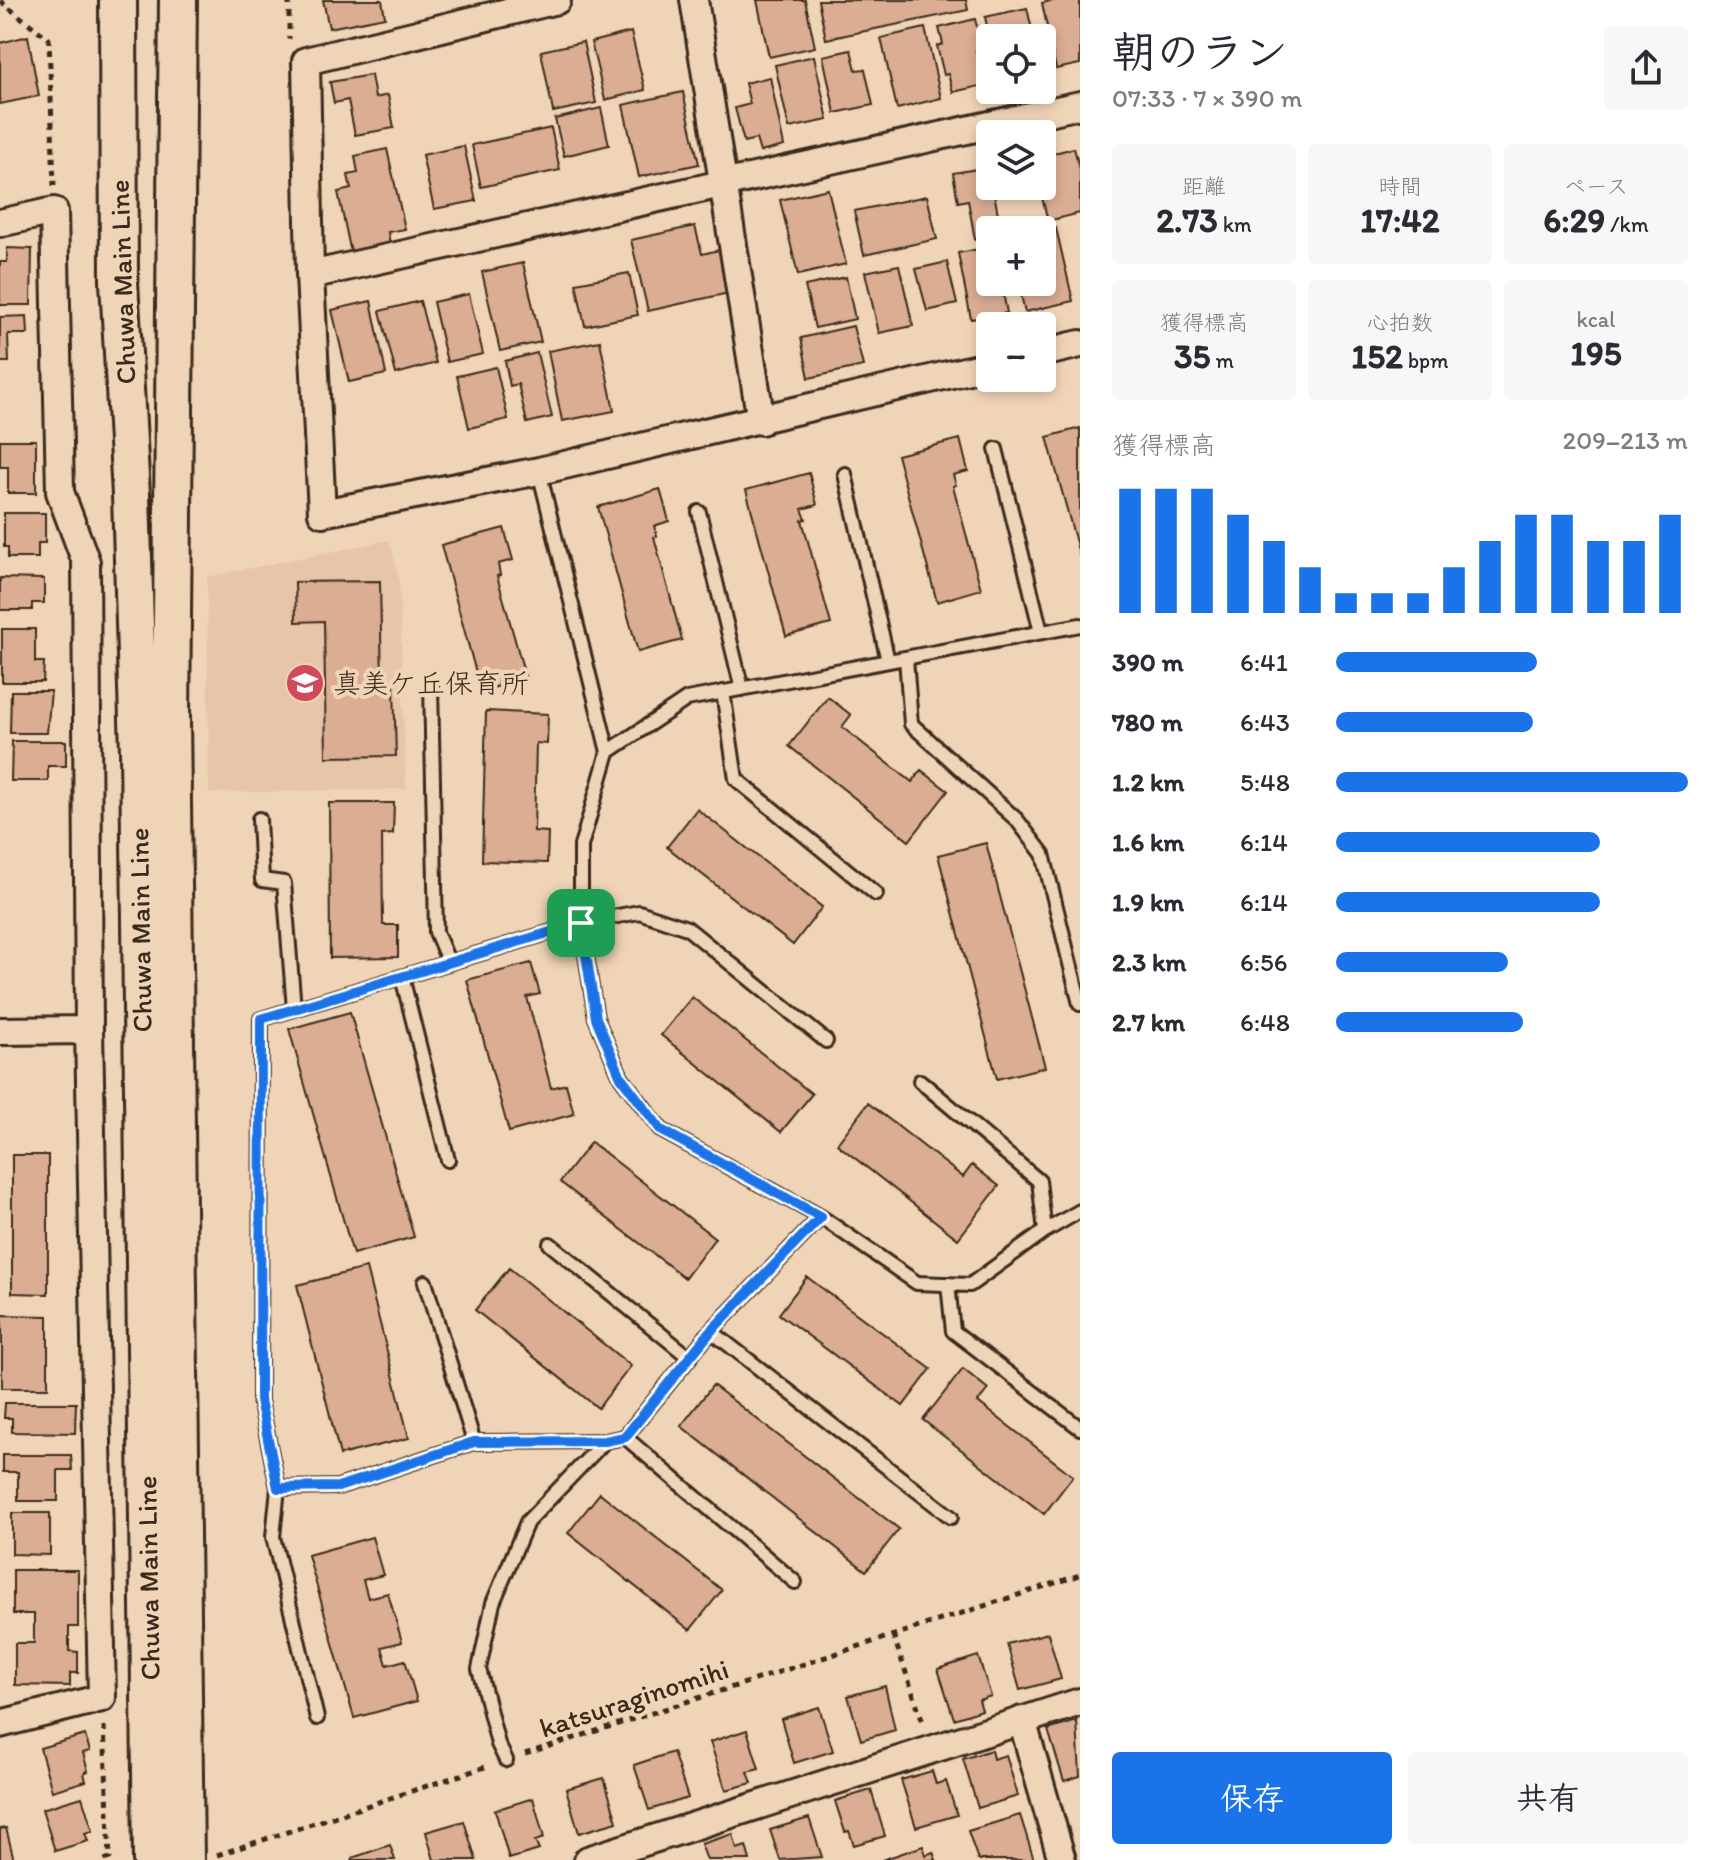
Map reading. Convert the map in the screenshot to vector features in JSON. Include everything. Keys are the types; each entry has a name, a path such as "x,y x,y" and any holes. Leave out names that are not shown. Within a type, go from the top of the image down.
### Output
{"main road":[{"name":"Chuwa Main Line","path":"118,0 119,282 131,495 139,751 152,1860"},
{"name":"Chuwa Main Line","path":"178,0 171,719 200,1858"}],"street":[{"path":"557,0 306,61 310,275 322,513 539,471 976,368"},
{"path":"694,0 761,421"},
{"path":"310,275 1080,105"},
{"path":"0,223 54,211 60,492 86,562 89,1030 102,1698 0,1724"},
{"path":"1056,350 1080,344"},
{"path":"0,1031 89,1030"},
{"path":"588,1860 1080,1702"},
{"path":"1022,1720 1062,1860"}],"lane":[{"path":"996,449 1041,632"},
{"path":"539,471 608,752 581,846 581,923 596,1018 621,1077 661,1130 821,1217 917,1283 970,1285 1045,1231 1080,1211"},
{"path":"845,474 888,661"},
{"path":"699,512 742,689"},
{"path":"608,752 687,699 1080,625"},
{"path":"906,658 911,724 1017,820 1043,854 1080,1004"},
{"path":"431,684 436,932 449,963"},
{"path":"723,692 736,779 876,894"},
{"path":"259,819 262,880 284,883 294,1009"},
{"path":"317,1718 273,1537 278,1488 260,1400 261,1019 581,923 639,912 687,928 826,1041"},
{"path":"402,977 448,1160"},
{"path":"920,1081 1039,1181 1045,1231"},
{"path":"278,1488 338,1487 474,1442 605,1441 625,1437 711,1331 821,1217"},
{"path":"550,1244 689,1357"},
{"path":"425,1282 474,1442"},
{"path":"948,1284 953,1331 1080,1428"},
{"path":"711,1331 951,1517"},
{"path":"625,1437 795,1582"},
{"path":"506,1760 498,1744 479,1669 493,1603 527,1522 605,1441"}],"path":[{"path":"0,1 49,39 54,211"},
{"name":"katsuraginomihi","path":"200,1858 338,1817 1080,1575"},
{"path":"893,1635 932,1749"},
{"path":"102,1698 110,1858 104,1860"}],"shaded area":[{"name":"真美ケ丘保育所","path":"389,540 399,578 406,789 209,793 207,577"}],"building":[{"path":"323,0 382,0 385,17 329,28"},
{"path":"757,0 805,0 815,47 769,57"},
{"path":"818,0 966,0 968,10 826,39"},
{"path":"1080,0 1080,64 1056,69 1056,24 1046,24 1042,3"},
{"path":"1027,8 1031,24 986,24 985,17"},
{"path":"975,19 976,87 953,92 948,74 944,75 937,46 943,44 939,28"},
{"path":"925,28 941,98 897,109 881,38"},
{"path":"631,32 645,90 605,100 591,42"},
{"path":"28,36 39,96 0,104 0,43"},
{"path":"583,42 596,103 553,112 541,51"},
{"path":"851,50 856,70 865,69 873,105 835,113 823,56"},
{"path":"814,56 828,120 789,128 775,65"},
{"path":"371,75 375,98 388,95 394,128 355,135 348,100 334,103 330,82"},
{"path":"770,77 784,146 760,152 756,139 744,142 735,108 750,104 745,83"},
{"path":"683,92 699,164 639,177 623,105"},
{"path":"601,108 609,145 564,156 555,119"},
{"path":"551,128 560,170 481,187 472,145"},
{"path":"464,146 476,201 434,209 422,155"},
{"path":"1074,148 1080,171 1080,213 1056,219 1056,216 1047,216 1043,200 1056,200 1056,152"},
{"path":"387,149 405,229 388,232 390,245 351,253 338,192 351,189 348,175 358,173 355,156"},
{"path":"976,169 976,200 995,200 998,216 976,216 976,240 968,200 958,202 953,173"},
{"path":"828,189 846,264 798,275 780,200"},
{"path":"927,196 937,239 864,255 854,211"},
{"path":"695,226 702,254 719,250 729,293 648,311 631,240"},
{"path":"1056,228 1073,301 1025,312 1021,296 1056,296"},
{"path":"7,248 32,249 31,305 0,305 0,262 7,262"},
{"path":"976,250 976,296 1004,296 1007,312 976,312 976,318 971,319 958,253"},
{"path":"947,262 957,304 927,311 916,269"},
{"path":"523,263 541,342 500,351 482,272"},
{"path":"899,265 913,326 879,333 865,272"},
{"path":"629,273 638,315 585,326 576,283"},
{"path":"846,277 855,319 815,328 805,286"},
{"path":"469,294 483,354 447,362 433,302"},
{"path":"371,301 386,374 349,382 332,310"},
{"path":"420,301 436,363 396,374 380,311"},
{"path":"27,316 28,334 8,334 9,362 0,362 0,317"},
{"path":"853,326 863,366 809,378 801,338"},
{"path":"600,341 614,411 562,421 548,351"},
{"path":"537,353 552,417 527,423 518,384 510,386 505,361"},
{"path":"496,367 508,419 469,428 457,376"},
{"path":"1080,428 1080,557 1047,437"},
{"path":"960,439 968,471 953,475 956,485 953,486 981,589 937,602 897,455"},
{"path":"0,440 36,440 36,493 8,493 8,467 0,467"},
{"path":"809,473 817,505 802,509 806,519 802,520 831,624 786,636 746,490"},
{"path":"660,489 669,521 654,526 657,536 654,537 682,640 638,652 598,507"},
{"path":"4,513 45,513 45,543 38,543 38,558 8,558 8,547 4,547"},
{"path":"504,528 513,560 498,564 500,575 497,576 526,679 481,691 441,545"},
{"path":"0,578 44,579 44,603 32,603 32,610 0,610"},
{"path":"380,581 382,684 394,685 396,756 326,757 324,621 296,622 295,582"},
{"path":"2,629 35,629 35,662 44,662 43,682 2,682"},
{"path":"11,691 51,691 47,733 10,733"},
{"path":"828,697 851,715 842,727 912,782 921,770 948,791 909,841 789,746"},
{"path":"486,711 548,714 547,744 536,743 534,831 548,832 547,863 482,861"},
{"path":"12,741 66,741 66,766 48,766 48,781 11,781"},
{"path":"329,803 394,803 393,834 382,835 383,925 398,925 398,957 330,958"},
{"path":"697,809 822,907 793,945 667,847"},
{"path":"986,843 1045,1067 997,1079 938,855"},
{"path":"531,963 540,994 527,997 551,1088 566,1084 574,1114 509,1132 467,980"},
{"path":"692,997 812,1094 781,1132 661,1035"},
{"path":"350,1012 414,1237 353,1254 289,1029"},
{"path":"868,1103 963,1177 972,1165 999,1186 958,1239 837,1144"},
{"path":"591,1142 715,1238 685,1278 560,1182"},
{"path":"12,1155 48,1155 48,1294 12,1293"},
{"path":"366,1268 409,1438 340,1455 297,1285"},
{"path":"509,1268 631,1366 598,1408 475,1310"},
{"path":"807,1277 931,1369 903,1406 779,1314"},
{"path":"2,1315 48,1316 48,1388 2,1388"},
{"path":"963,1369 988,1389 978,1402 1073,1476 1044,1514 923,1420"},
{"path":"713,1385 899,1529 866,1571 681,1426"},
{"path":"5,1403 76,1403 75,1433 12,1432 12,1418 4,1418"},
{"path":"3,1455 71,1455 72,1470 58,1470 58,1501 18,1501 18,1472 3,1472"},
{"path":"600,1493 722,1590 690,1630 568,1533"},
{"path":"12,1513 50,1513 50,1555 12,1554"},
{"path":"372,1537 383,1575 363,1580 368,1598 388,1593 402,1642 382,1647 387,1665 405,1660 417,1701 354,1718 308,1555"},
{"path":"13,1570 78,1570 78,1627 69,1627 69,1651 78,1652 78,1673 70,1673 70,1686 15,1685 15,1643 34,1643 34,1614 13,1614"},
{"path":"1048,1633 1061,1679 1020,1690 1007,1644"},
{"path":"978,1656 991,1696 979,1700 982,1710 954,1719 938,1669"},
{"path":"885,1686 895,1730 861,1740 848,1696"},
{"path":"819,1707 833,1751 794,1763 781,1719"},
{"path":"1077,1721 1080,1776 1064,1781 1048,1730"},
{"path":"747,1730 759,1769 748,1772 752,1783 726,1790 710,1742"},
{"path":"85,1735 90,1751 83,1753 88,1771 84,1773 86,1781 52,1791 40,1748"},
{"path":"991,1750 993,1759 1006,1755 1018,1796 978,1808 963,1759"},
{"path":"673,1752 688,1798 649,1810 634,1765"},
{"path":"932,1771 936,1784 946,1781 957,1815 916,1827 901,1780"},
{"path":"604,1778 617,1822 579,1833 566,1789"},
{"path":"871,1790 885,1836 854,1845 849,1831 845,1832 835,1801"},
{"path":"82,1797 93,1831 85,1833 88,1841 55,1851 42,1809"},
{"path":"533,1798 544,1838 535,1841 539,1850 509,1859 495,1810"},
{"path":"1020,1815 1034,1860 978,1860 968,1831"},
{"path":"809,1818 822,1857 780,1860 770,1830"},
{"path":"464,1821 476,1860 434,1860 426,1832"},
{"path":"6,1828 14,1860 0,1860 0,1829"},
{"path":"733,1834 737,1849 746,1846 750,1860 707,1860 701,1844"},
{"path":"390,1845 395,1860 352,1860 352,1858"},
{"path":"923,1846 926,1855 933,1852 936,1860 882,1860"}],"place":[{"name":"真美ケ丘保育所","path":"305,683"}],"route":[{"path":"581,923 596,1018 621,1077 661,1130 821,1217 711,1331 625,1437 605,1441 474,1442 338,1487 278,1488 260,1400 261,1019 581,923"}]}
